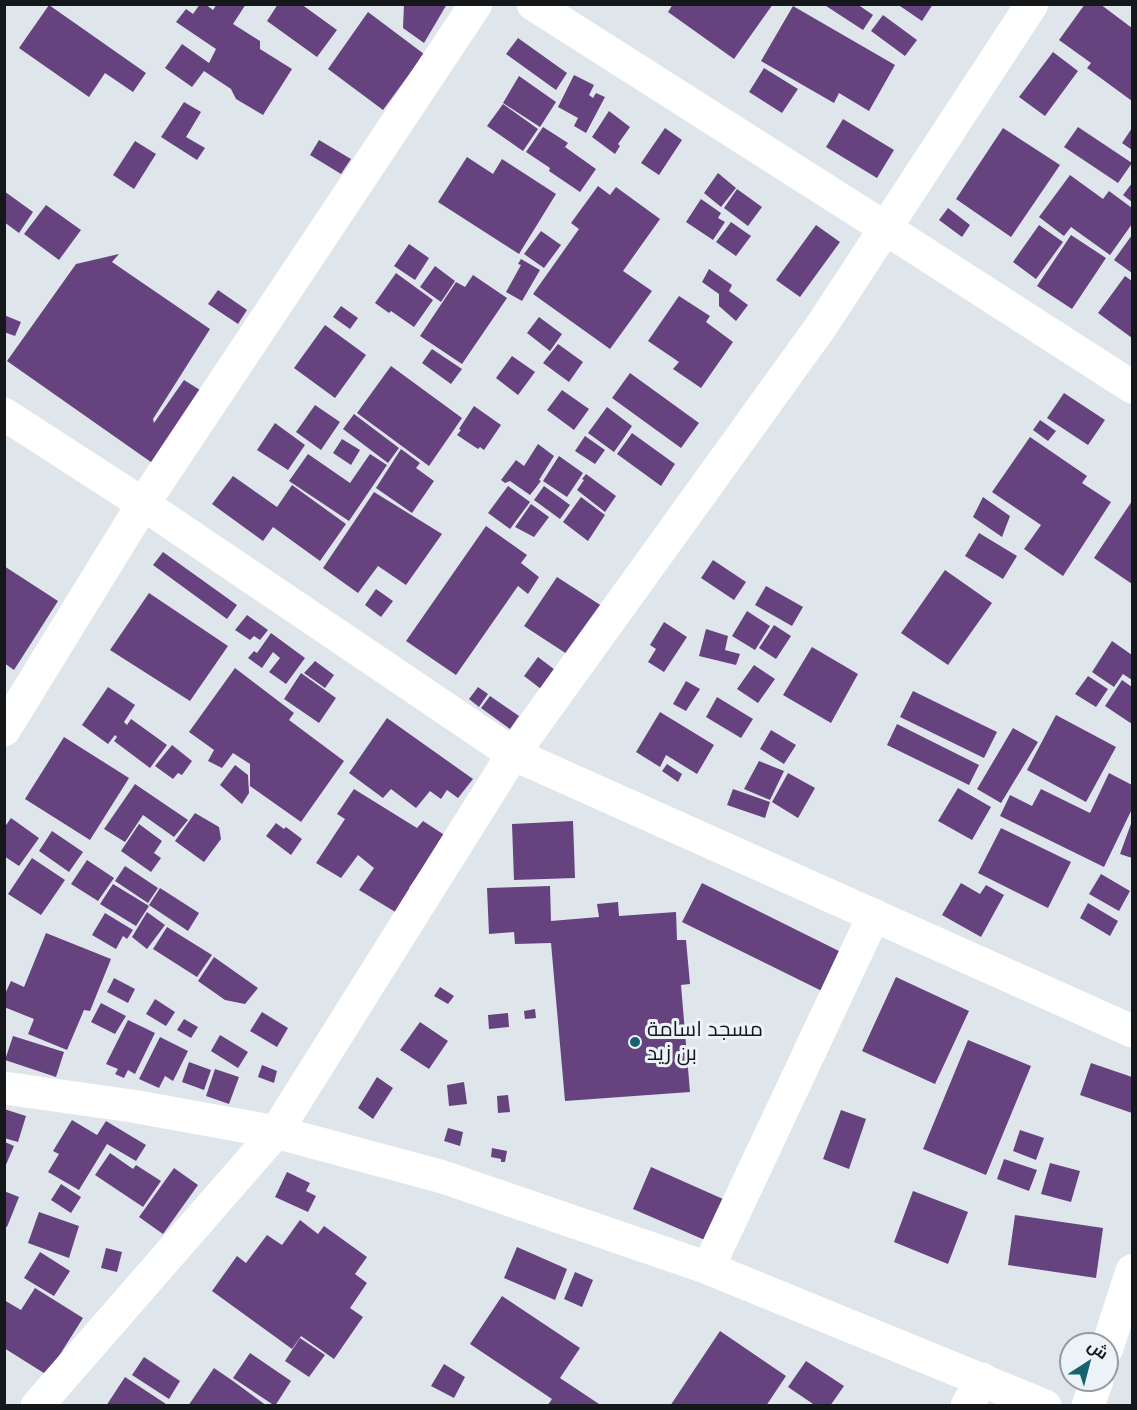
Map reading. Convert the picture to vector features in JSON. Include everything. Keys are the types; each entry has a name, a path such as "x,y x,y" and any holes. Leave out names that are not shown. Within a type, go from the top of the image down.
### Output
{"street":[{"path":"4,730 143,504 476,4"},
{"path":"37,1406 276,1132 513,754 822,326 1032,4"},
{"path":"552,9 1132,387"},
{"path":"4,414 143,504 513,754 1132,1031"},
{"path":"708,1268 874,915"},
{"path":"4,1088 132,1106 276,1132 443,1177 708,1268 975,1392 1045,1406"},
{"path":"1112,1332 1132,1271"}],"building":[{"path":"200,4 205,4 213,10 217,4 246,4 233,24 260,41 260,49 292,69 263,115 236,99 231,89 204,71 192,87 165,68 182,44 209,63 216,49 176,22 186,9 193,14"},
{"path":"278,4 301,4 337,30 317,57 267,21"},
{"path":"404,4 447,4 424,43 403,28"},
{"path":"673,4 773,4 734,59 668,12"},
{"path":"823,4 857,4 873,15 863,30"},
{"path":"897,4 933,4 922,21"},
{"path":"1085,4 1100,4 1132,28 1132,101 1087,68 1091,63 1059,40"},
{"path":"49,5 146,73 133,92 105,73 89,97 19,48"},
{"path":"793,6 895,65 869,111 839,93 834,103 761,61"},
{"path":"368,12 424,54 383,110 328,69"},
{"path":"883,15 917,40 905,56 871,31"},
{"path":"518,38 567,73 556,90 506,54"},
{"path":"1053,52 1078,71 1045,116 1019,97"},
{"path":"764,68 798,89 782,113 749,92"},
{"path":"574,75 594,85 589,95 593,98 596,93 605,97 586,133 574,126 578,118 558,107"},
{"path":"519,76 556,102 540,127 503,103"},
{"path":"184,102 201,112 186,137 205,148 197,160 161,137"},
{"path":"503,104 538,129 523,151 487,126"},
{"path":"609,111 630,127 618,144 620,146 615,154 592,137"},
{"path":"843,119 894,150 877,178 826,147"},
{"path":"543,127 568,143 565,147 596,169 580,192 526,152"},
{"path":"1078,127 1132,163 1118,183 1064,147"},
{"path":"665,128 682,140 659,175 641,163"},
{"path":"1003,128 1060,165 1011,237 956,199"},
{"path":"1132,128 1132,150 1122,143"},
{"path":"319,140 351,159 341,174 310,155"},
{"path":"135,141 156,154 134,189 113,175"},
{"path":"467,157 493,174 502,159 556,194 519,254 438,202"},
{"path":"718,173 736,188 721,207 704,193"},
{"path":"1070,175 1103,199 1109,191 1132,208 1132,224 1110,255 1071,227 1064,236 1039,217"},
{"path":"1132,183 1132,202 1123,195"},
{"path":"598,186 610,195 616,187 660,219 623,271 652,291 610,349 533,294 579,229 571,223"},
{"path":"737,189 762,207 748,226 724,208"},
{"path":"4,191 33,212 19,233 4,222"},
{"path":"701,199 721,213 718,218 725,222 713,240 686,222"},
{"path":"46,205 81,230 59,260 24,234"},
{"path":"948,208 970,225 962,237 939,220"},
{"path":"731,222 751,236 736,256 716,242"},
{"path":"816,225 840,242 800,297 776,280"},
{"path":"1039,225 1063,242 1036,279 1013,262"},
{"path":"541,231 561,245 544,268 524,254"},
{"path":"1071,235 1106,258 1072,309 1037,286"},
{"path":"1132,235 1132,273 1114,260"},
{"path":"409,244 429,258 415,280 394,266"},
{"path":"119,254 112,262 210,329 153,419 154,423 184,380 208,395 158,467 7,361 76,264"},
{"path":"521,259 540,270 522,301 506,292 521,265 518,264"},
{"path":"435,266 455,281 441,302 420,287"},
{"path":"709,269 732,285 729,291 748,305 736,321 719,306 719,294 702,282"},
{"path":"396,273 433,300 414,327 375,303"},
{"path":"473,275 507,298 462,364 420,336 456,282 465,287"},
{"path":"1125,276 1132,281 1132,338 1098,313"},
{"path":"218,290 247,310 238,324 208,304"},
{"path":"679,296 710,316 706,322 733,342 701,388 673,369 679,362 648,341"},
{"path":"341,306 358,318 350,329 333,317"},
{"path":"4,315 21,322 15,336 4,332"},
{"path":"539,317 562,334 550,351 527,333"},
{"path":"325,325 366,355 335,398 294,368"},
{"path":"558,344 583,362 569,382 543,363"},
{"path":"432,349 462,369 451,384 422,363"},
{"path":"512,356 535,372 518,395 496,378"},
{"path":"391,366 462,418 429,466 357,413"},
{"path":"630,373 699,423 681,448 612,398"},
{"path":"562,390 589,409 574,430 547,410"},
{"path":"1064,393 1105,420 1088,445 1047,418"},
{"path":"315,405 340,422 321,450 296,432"},
{"path":"474,406 501,425 484,450 480,447 478,449 457,435"},
{"path":"607,407 632,426 614,452 588,433"},
{"path":"354,414 399,448 388,463 343,429"},
{"path":"1040,420 1056,431 1048,441 1033,430"},
{"path":"275,423 305,445 288,470 257,450"},
{"path":"632,433 675,464 661,486 617,454"},
{"path":"585,436 605,450 595,464 575,451"},
{"path":"1030,437 1087,476 1082,483 1111,502 1063,576 1024,549 1041,525 992,492"},
{"path":"342,439 360,450 351,465 333,453"},
{"path":"538,444 554,456 539,480 541,481 530,495 510,481 505,483 501,480 516,460 524,466"},
{"path":"401,449 420,463 416,468 434,481 412,513 376,488"},
{"path":"308,454 350,483 370,454 387,465 349,521 289,481"},
{"path":"559,456 583,473 567,497 543,481"},
{"path":"586,474 616,496 605,512 577,490"},
{"path":"233,476 277,507 292,485 346,524 320,561 273,527 263,541 212,504"},
{"path":"508,486 530,502 510,529 488,513"},
{"path":"544,486 570,505 560,519 534,500"},
{"path":"374,492 442,534 406,585 378,566 358,593 323,568"},
{"path":"581,497 605,515 588,541 563,522"},
{"path":"983,497 1010,516 1002,537 973,517"},
{"path":"1132,501 1132,584 1094,558"},
{"path":"531,504 549,517 534,537 515,527"},
{"path":"486,526 527,555 521,563 539,577 528,594 518,586 456,675 406,641"},
{"path":"979,533 1017,556 1003,579 965,556"},
{"path":"163,552 237,605 227,619 153,565"},
{"path":"713,560 746,582 734,600 701,578"},
{"path":"4,566 58,601 14,670 4,663"},
{"path":"945,570 992,603 948,665 901,633"},
{"path":"557,577 605,608 570,656 524,626"},
{"path":"766,586 803,607 792,626 755,605"},
{"path":"376,589 393,601 381,617 365,605"},
{"path":"149,593 228,646 190,701 110,650"},
{"path":"747,611 770,626 755,650 732,636"},
{"path":"247,615 268,630 260,640 254,636 250,640 235,630"},
{"path":"664,622 687,637 664,672 648,662 656,649 650,645"},
{"path":"774,625 791,636 776,659 759,648"},
{"path":"706,629 728,636 725,650 740,654 736,665 699,656"},
{"path":"271,633 305,658 286,684 269,672 280,658 273,652 262,668 248,658 254,651 257,653"},
{"path":"1112,641 1132,655 1132,680 1123,674 1114,687 1092,672"},
{"path":"812,647 858,674 831,723 783,695"},
{"path":"538,657 559,673 545,692 524,676"},
{"path":"315,661 334,675 325,688 304,673"},
{"path":"754,665 775,679 758,703 737,689"},
{"path":"235,668 294,713 289,720 344,761 301,822 250,786 250,764 233,753 222,768 208,761 214,750 189,732"},
{"path":"301,673 336,698 319,723 284,699"},
{"path":"1088,676 1108,689 1096,707 1075,694"},
{"path":"1122,680 1132,687 1132,724 1105,706"},
{"path":"686,681 700,689 686,711 673,704"},
{"path":"108,687 135,705 124,722 127,725 131,719 167,745 150,768 114,741 117,737 115,735 108,744 82,725"},
{"path":"478,687 488,694 479,707 469,699"},
{"path":"913,691 997,732 984,758 900,717"},
{"path":"490,696 519,716 510,729 481,708"},
{"path":"717,697 753,719 741,738 706,717"},
{"path":"660,712 714,745 697,774 666,755 660,767 636,752"},
{"path":"1056,715 1116,747 1086,802 1027,770"},
{"path":"387,718 473,779 458,798 447,790 441,799 430,791 416,808 391,789 383,798 349,773"},
{"path":"897,724 979,765 969,785 887,745"},
{"path":"1013,728 1038,742 1001,803 977,789"},
{"path":"771,730 796,745 784,764 760,749"},
{"path":"64,737 129,778 90,840 25,799"},
{"path":"172,745 192,761 182,775 178,773 173,779 155,766"},
{"path":"759,761 784,771 770,800 744,789"},
{"path":"667,764 682,774 678,782 662,771"},
{"path":"235,765 248,775 249,793 242,804 220,785"},
{"path":"788,773 815,788 798,818 772,802"},
{"path":"1109,773 1132,785 1132,809 1104,867 1000,816 1010,795 1032,806 1041,789 1090,813"},
{"path":"135,784 188,820 174,837 143,815 125,842 104,829"},
{"path":"958,788 991,807 972,840 938,821"},
{"path":"354,789 417,828 423,821 449,838 429,859 409,888 414,892 397,913 359,890 374,868 358,855 341,878 316,863 345,819 337,814"},
{"path":"733,789 770,802 765,818 727,805"},
{"path":"195,813 219,827 221,839 204,862 175,841"},
{"path":"11,818 39,838 19,866 4,856 4,828"},
{"path":"573,821 575,878 514,880 512,824"},
{"path":"1132,821 1132,858 1120,854"},
{"path":"276,823 284,829 286,827 302,839 291,855 266,836"},
{"path":"139,824 162,841 154,853 161,858 151,872 121,851"},
{"path":"1001,828 1071,862 1048,908 978,873"},
{"path":"52,831 83,852 69,872 39,851"},
{"path":"32,858 65,880 41,915 8,894"},
{"path":"87,860 114,878 98,901 71,884"},
{"path":"125,866 158,888 148,903 115,881"},
{"path":"1101,874 1130,891 1119,911 1089,894"},
{"path":"702,883 845,954 826,993 682,922"},
{"path":"961,883 980,894 986,885 1004,895 981,937 942,915"},
{"path":"113,884 149,906 136,926 100,904"},
{"path":"550,886 551,921 599,917 597,904 618,902 619,916 676,912 677,940 686,940 690,984 681,985 690,1092 565,1101 551,943 515,944 514,932 489,934 487,888"},
{"path":"160,888 199,913 188,931 149,905"},
{"path":"1088,903 1118,921 1110,936 1080,918"},
{"path":"147,912 165,925 147,949 132,937"},
{"path":"105,913 133,930 127,939 123,936 116,949 92,935"},
{"path":"167,927 212,955 197,977 153,949"},
{"path":"46,933 111,959 90,1011 84,1010 67,1050 28,1034 34,1019 4,1007 4,996 11,981 24,987"},
{"path":"214,957 258,988 245,1004 225,1000 198,981"},
{"path":"896,977 969,1011 935,1084 862,1051"},
{"path":"114,978 135,989 128,1003 107,992"},
{"path":"440,987 454,996 448,1004 434,996"},
{"path":"155,999 175,1012 166,1026 146,1014"},
{"path":"101,1003 126,1016 115,1034 91,1022"},
{"path":"535,1009 536,1018 525,1019 524,1011"},
{"path":"262,1012 288,1028 277,1047 250,1031"},
{"path":"508,1013 509,1027 489,1029 488,1015"},
{"path":"184,1019 198,1027 191,1038 177,1030"},
{"path":"128,1020 155,1033 135,1074 128,1070 124,1078 115,1074 118,1069 106,1064"},
{"path":"420,1022 448,1041 429,1069 400,1050"},
{"path":"220,1035 248,1052 238,1068 211,1051"},
{"path":"13,1036 64,1052 56,1077 5,1060"},
{"path":"160,1037 188,1051 173,1081 165,1076 159,1088 139,1079"},
{"path":"968,1040 1031,1066 986,1175 923,1149"},
{"path":"189,1062 211,1070 204,1090 182,1082"},
{"path":"1091,1063 1132,1077 1132,1113 1080,1095"},
{"path":"262,1065 277,1071 274,1083 258,1077"},
{"path":"215,1069 239,1077 229,1104 206,1096"},
{"path":"377,1077 393,1088 373,1119 358,1108"},
{"path":"464,1082 467,1104 449,1106 447,1085"},
{"path":"508,1095 510,1112 498,1113 497,1096"},
{"path":"4,1109 26,1116 18,1142 4,1138"},
{"path":"841,1110 866,1119 849,1169 823,1159"},
{"path":"72,1120 97,1135 106,1121 146,1145 136,1161 107,1144 79,1190 48,1172 59,1154 53,1151"},
{"path":"448,1128 463,1132 460,1146 444,1141"},
{"path":"1020,1130 1044,1138 1036,1160 1013,1151"},
{"path":"5,1142 14,1146 5,1167"},
{"path":"492,1148 507,1151 505,1162 491,1157"},
{"path":"110,1153 133,1169 136,1165 161,1181 143,1207 95,1175"},
{"path":"1004,1159 1037,1170 1029,1191 997,1179"},
{"path":"1050,1163 1080,1171 1071,1202 1041,1194"},
{"path":"651,1167 732,1203 714,1244 633,1209"},
{"path":"174,1168 198,1185 163,1234 139,1217"},
{"path":"287,1172 310,1183 306,1191 316,1196 308,1212 275,1197"},
{"path":"61,1184 81,1197 71,1213 51,1200"},
{"path":"4,1191 19,1197 7,1227 4,1226"},
{"path":"913,1191 968,1212 948,1264 894,1242"},
{"path":"39,1212 79,1226 69,1258 28,1243"},
{"path":"1015,1215 1103,1228 1096,1278 1008,1265"},
{"path":"300,1220 318,1234 324,1226 367,1257 355,1274 367,1283 350,1308 363,1317 334,1359 301,1336 292,1349 212,1291 237,1256 246,1263 267,1235 282,1245"},
{"path":"517,1247 567,1269 555,1300 504,1278"},
{"path":"106,1248 122,1252 117,1272 101,1268"},
{"path":"40,1252 70,1271 54,1296 24,1278"},
{"path":"575,1272 593,1280 582,1307 564,1299"},
{"path":"35,1288 83,1318 47,1375 4,1348 4,1300 21,1310"},
{"path":"502,1296 580,1348 560,1378 602,1406 547,1406 552,1399 470,1344"},
{"path":"720,1331 786,1376 766,1406 670,1406"},
{"path":"300,1338 325,1355 309,1377 285,1361"},
{"path":"250,1353 291,1381 275,1406 233,1378"},
{"path":"144,1357 180,1381 169,1399 132,1375"},
{"path":"806,1361 844,1386 830,1406 816,1406 788,1387"},
{"path":"444,1364 465,1377 454,1398 431,1386"},
{"path":"214,1368 233,1381 267,1406 188,1406"},
{"path":"125,1377 163,1402 169,1406 106,1406"}],"place":[{"name":"مسجد اسامة بن زيد","path":"635,1042"}]}
